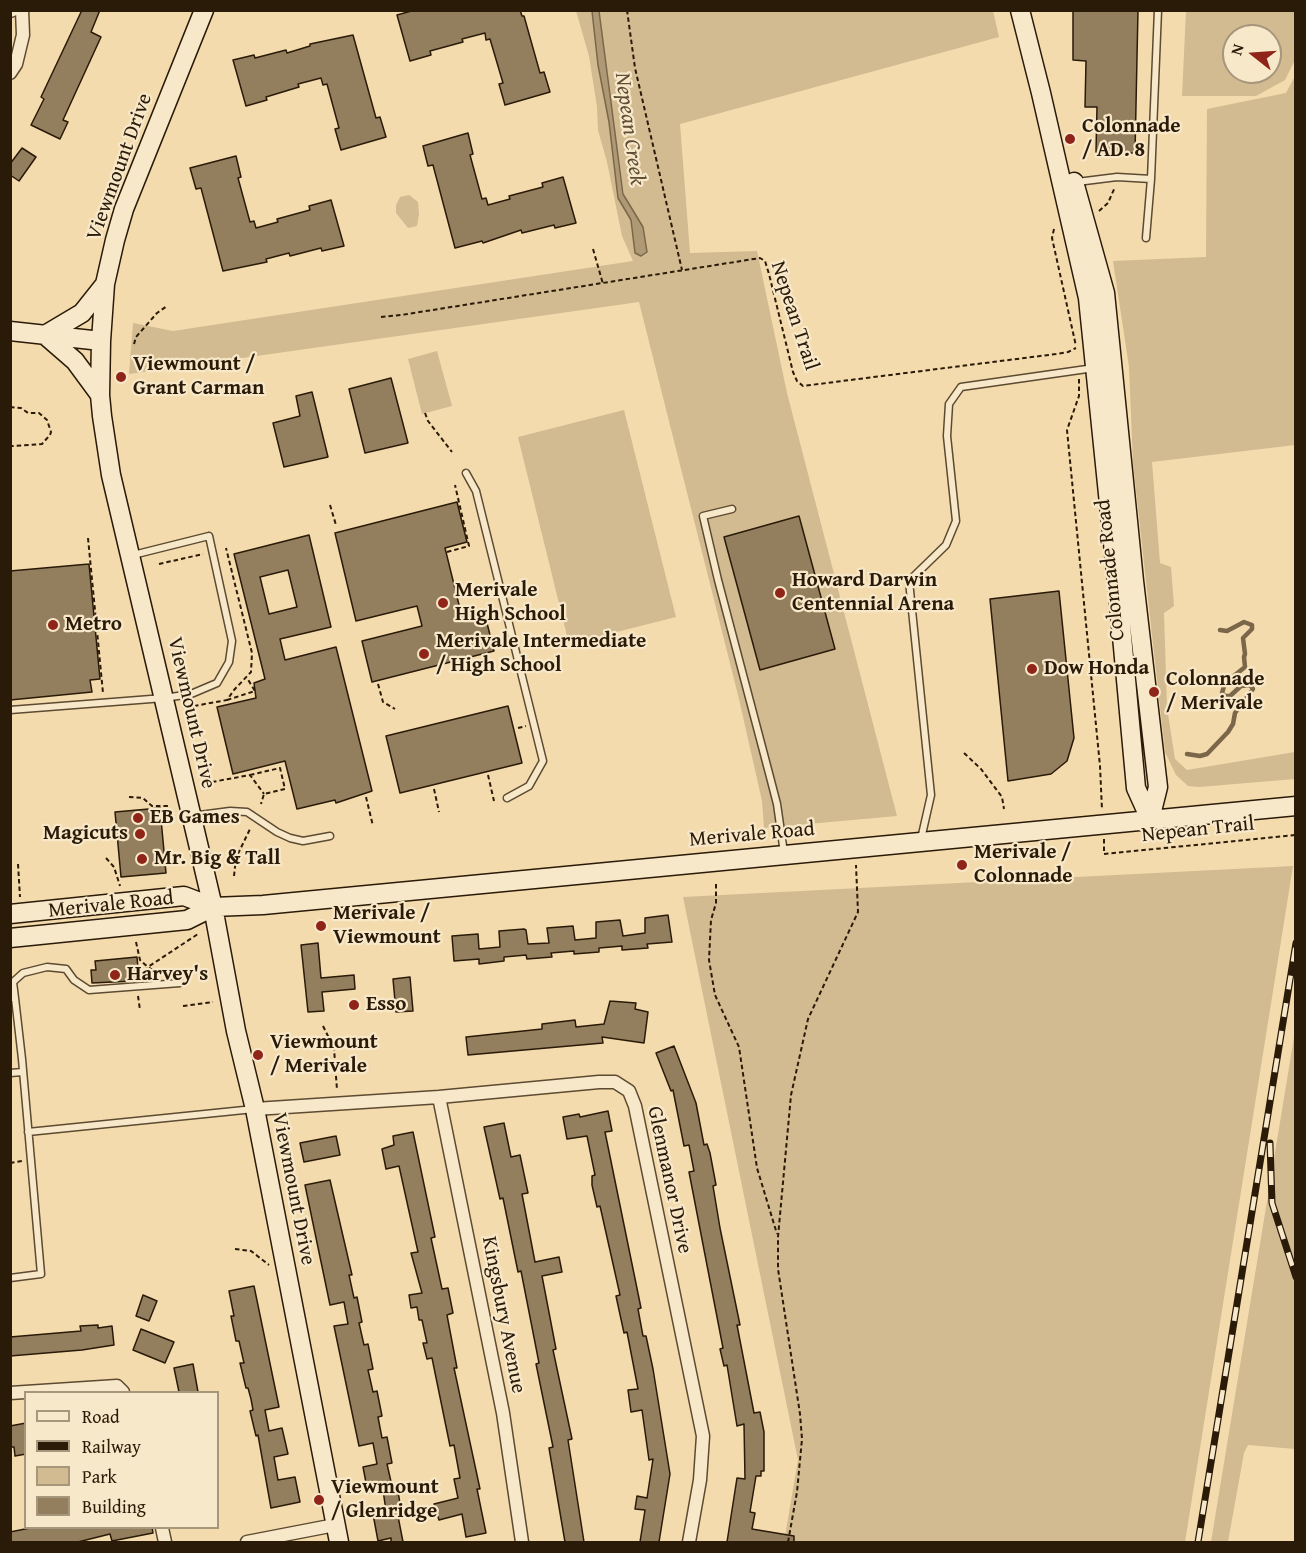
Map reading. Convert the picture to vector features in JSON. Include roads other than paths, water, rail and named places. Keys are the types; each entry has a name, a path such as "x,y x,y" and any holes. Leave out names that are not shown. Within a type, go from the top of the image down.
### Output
{"street":[{"path":"10,73 16,64 23,35 22,10"},
{"name":"Viewmount Drive","path":"204,10 124,209 105,284 100,395 111,475 213,907 236,1031 255,1109 337,1534"},
{"name":"Colonnade Road","path":"1020,10 1103,367"},
{"name":"Colonnade Road","path":"1041,93 1074,182 1105,293 1103,367 1117,582 1136,788 1150,819"},
{"path":"45,334 82,313 105,284"},
{"path":"10,332 101,341"},
{"path":"45,334 75,361 100,395"},
{"name":"Merivale Road","path":"10,914 184,896 213,907 263,905 1296,806"},
{"name":"Merivale Road","path":"10,938 187,920 213,907"},
{"name":"Glenmanor Drive","path":"255,1109 439,1097 598,1082 615,1082 629,1091 635,1106 703,1436 700,1479 689,1542"},
{"name":"Kingsbury Avenue","path":"439,1097 503,1413 522,1542"},
{"path":"41,1391 117,1386 122,1391"},
{"path":"247,1542 337,1534"}],"lane":[{"path":"1146,238 1151,179 1158,10"},
{"path":"1074,182 1117,177 1151,179"},
{"path":"921,841 931,795 909,581 946,545 956,521 947,436 949,404 961,387 1103,367"},
{"path":"466,474 477,492 543,761 529,786 507,798"},
{"path":"732,509 703,516 777,804 784,854"},
{"path":"10,710 164,698 191,694 217,683 229,662 232,641 209,536 130,556"},
{"path":"192,816 230,811 247,812 290,838 303,841 330,836"},
{"path":"10,1278 41,1275 13,982 23,973 47,967 66,969 74,980 89,990 180,983"},
{"path":"10,1073 23,1072"},
{"path":"28,1132 255,1109"}],"waterway":[{"path":"1187,754 1200,756 1207,754 1228,732 1233,724 1235,713 1253,689 1250,685 1241,686 1230,696 1222,693 1225,683 1245,667 1243,638 1252,629 1252,625 1244,622 1227,631 1220,630"}],"railway":[{"path":"1198,1542 1296,943"},
{"path":"1270,1143 1272,1203 1296,1277"}],"place":[{"name":"Colonnade / AD. 8","path":"1070,139"},
{"name":"Viewmount / Grant Carman","path":"121,377"},
{"name":"Howard Darwin Centennial Arena","path":"780,593"},
{"name":"Merivale High School","path":"443,603"},
{"name":"Metro","path":"53,625"},
{"name":"Merivale Intermediate / High School","path":"424,654"},
{"name":"Dow Honda","path":"1032,669"},
{"name":"Colonnade / Merivale","path":"1154,692"},
{"name":"EB Games","path":"138,818"},
{"name":"Magicuts","path":"140,834"},
{"name":"Mr. Big & Tall","path":"142,859"},
{"name":"Merivale / Colonnade","path":"962,865"},
{"name":"Merivale / Viewmount","path":"321,926"},
{"name":"Harvey's","path":"115,975"},
{"name":"Esso","path":"354,1005"},
{"name":"Viewmount / Merivale","path":"258,1055"},
{"name":"Viewmount / Glenridge","path":"319,1500"}],"water label":[{"name":"Nepean Creek","path":"629,129"}]}
